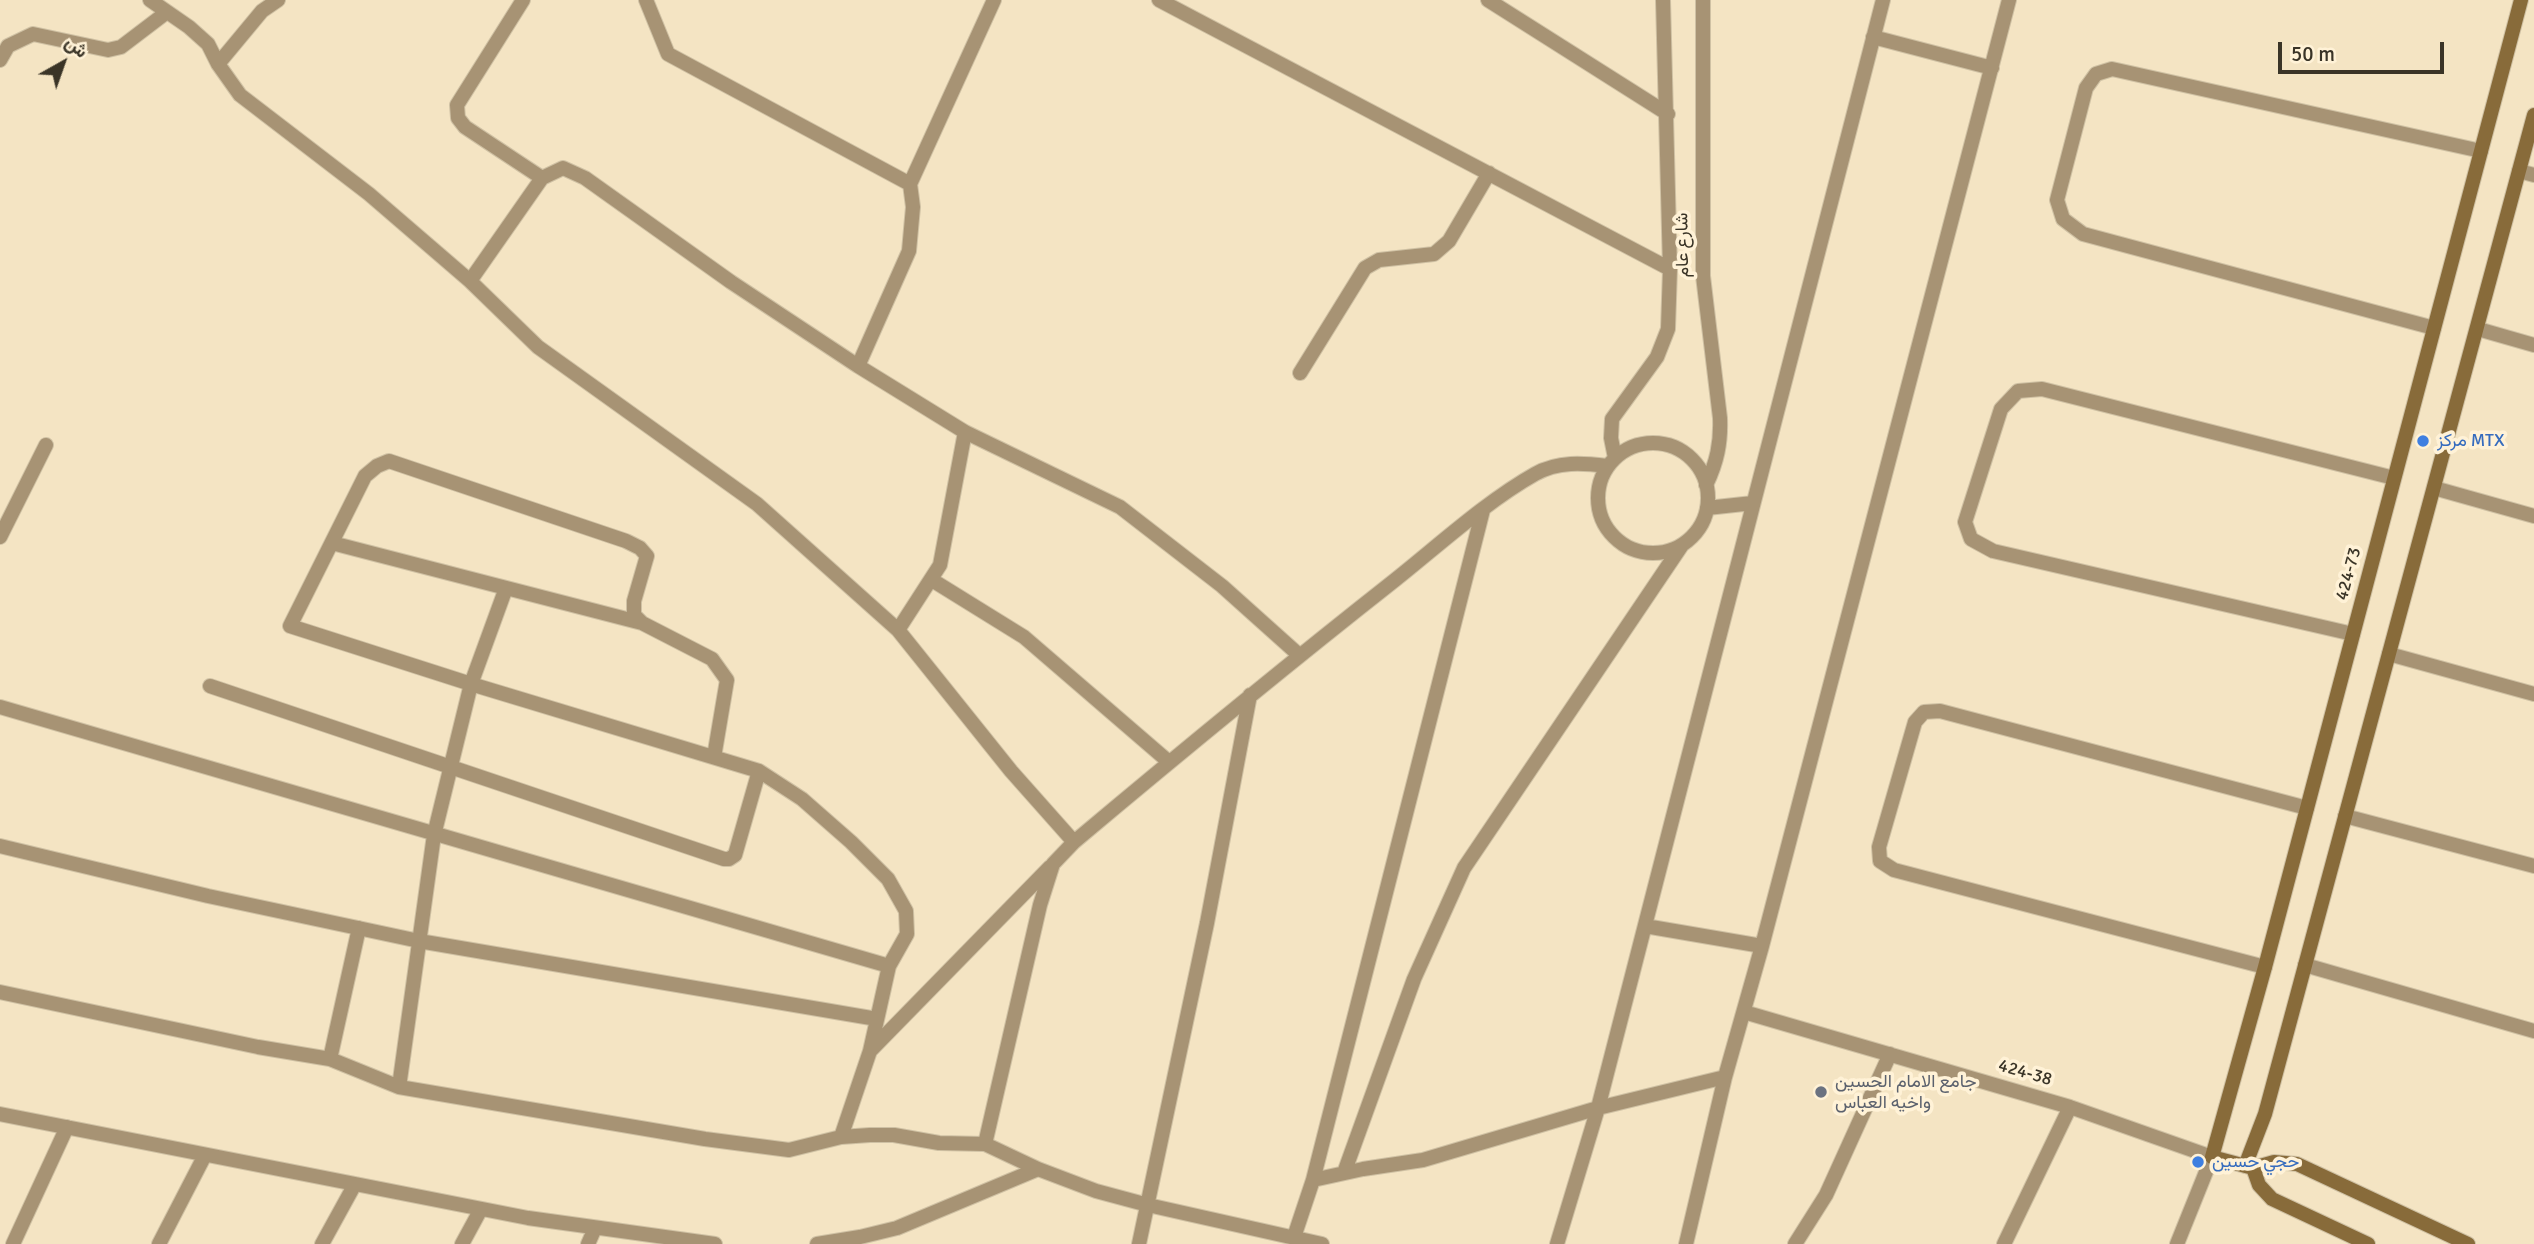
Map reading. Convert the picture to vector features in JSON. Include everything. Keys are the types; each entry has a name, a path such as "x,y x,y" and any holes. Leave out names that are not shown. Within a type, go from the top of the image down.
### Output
{"street":[{"path":"149,0 190,27 208,44 240,96 369,194 470,281 538,347 757,504 898,629 1011,771 1074,842"},
{"path":"218,64 262,11 278,0"},
{"path":"523,0 457,105 458,118 465,127 542,178"},
{"path":"646,0 668,54 910,184"},
{"path":"858,366 909,251 913,207 910,184 994,0"},
{"path":"1159,0 1671,269"},
{"path":"1488,0 1668,114"},
{"name":"شارع عام","path":"1611,462 1612,419 1657,357 1668,329 1671,269 1663,0"},
{"name":"شارع عام","path":"1703,0 1703,276 1721,441 1716,464 1706,485"},
{"path":"1557,1244 1598,1108 1883,0"},
{"path":"1686,1244 1725,1077 1762,946 2010,0"},
{"name":"424-73","path":"2212,1157 2265,967 2521,0"},
{"path":"0,60 8,46 33,34 108,50 121,47 167,12"},
{"path":"1873,37 1992,68"},
{"path":"2434,328 2083,234 2063,219 2057,200 2086,88 2096,74 2112,69 2481,151"},
{"path":"2368,1244 2272,1199 2259,1185 2249,1167 2534,115"},
{"path":"470,281 542,178 563,168 585,178 731,282 858,366 965,432 1120,507 1213,579 1299,654"},
{"path":"2519,170 2534,175"},
{"path":"1300,373 1365,268 1379,260 1434,254 1449,241 1489,173"},
{"path":"2478,329 2534,345"},
{"path":"2353,634 1993,551 1971,539 1965,522 2001,410 2018,391 2042,390 2394,478"},
{"path":"898,629 940,565 965,432"},
{"path":"1344,1173 1414,979 1464,868 1682,545 1699,529 1707,508 1706,485 1696,464 1679,449 1657,443 1634,445 1611,462 1599,486 1599,507 1606,527 1621,542 1640,551 1662,552 1682,545"},
{"path":"0,537 46,445"},
{"path":"642,623 634,615 634,601 647,556 640,548 388,461 365,476 290,626 759,771 802,799 888,879 906,911 906,934 889,966 870,1051 841,1137"},
{"path":"870,1051 1074,842 1299,654 1483,510 1536,472 1570,464 1611,462"},
{"path":"2434,488 2534,516"},
{"path":"1707,508 1753,503"},
{"path":"1294,1237 1313,1180 1483,510"},
{"path":"332,543 642,623 712,659 727,680 714,757"},
{"path":"932,580 1024,636 1169,762"},
{"path":"399,1087 434,835 471,684 506,588"},
{"path":"2389,654 2534,694"},
{"path":"210,686 724,859 735,855 759,771"},
{"path":"1139,1244 1250,695"},
{"path":"0,707 889,966"},
{"path":"2265,967 1894,870 1880,861 1879,847 1914,722 1924,712 1940,711 2307,808"},
{"path":"2345,816 2534,866"},
{"path":"0,846 208,896 419,941 877,1020"},
{"path":"985,1144 1040,905 1053,864"},
{"path":"1645,926 1762,946"},
{"path":"330,1059 359,928"},
{"path":"2305,965 2534,1031"},
{"path":"0,992 258,1047 330,1059 399,1087 705,1139 789,1150 841,1137 894,1135 939,1143 985,1144 1038,1169 1096,1191 1322,1244"},
{"name":"424-38","path":"1744,1012 2070,1107 2212,1157 2249,1167 2274,1162 2297,1164 2468,1244"},
{"path":"1795,1244 1826,1195 1890,1054"},
{"path":"1313,1180 1423,1160 1598,1108 1725,1077"},
{"path":"2004,1244 2070,1107"},
{"path":"0,1114 481,1209 715,1244"},
{"path":"13,1244 66,1127"},
{"path":"159,1244 205,1155"},
{"path":"2177,1244 2212,1157"},
{"path":"817,1244 897,1228 1038,1169"},
{"path":"322,1244 355,1184"},
{"path":"463,1244 481,1209"},
{"path":"588,1244 595,1228"},
{"path":"891,1244 897,1228"}],"place":[{"name":"مركز MTX","path":"2423,441"},
{"name":"جامع الامام الحسين واخيه العباس","path":"1821,1092"},
{"name":"حجي حسين","path":"2198,1162"}]}
